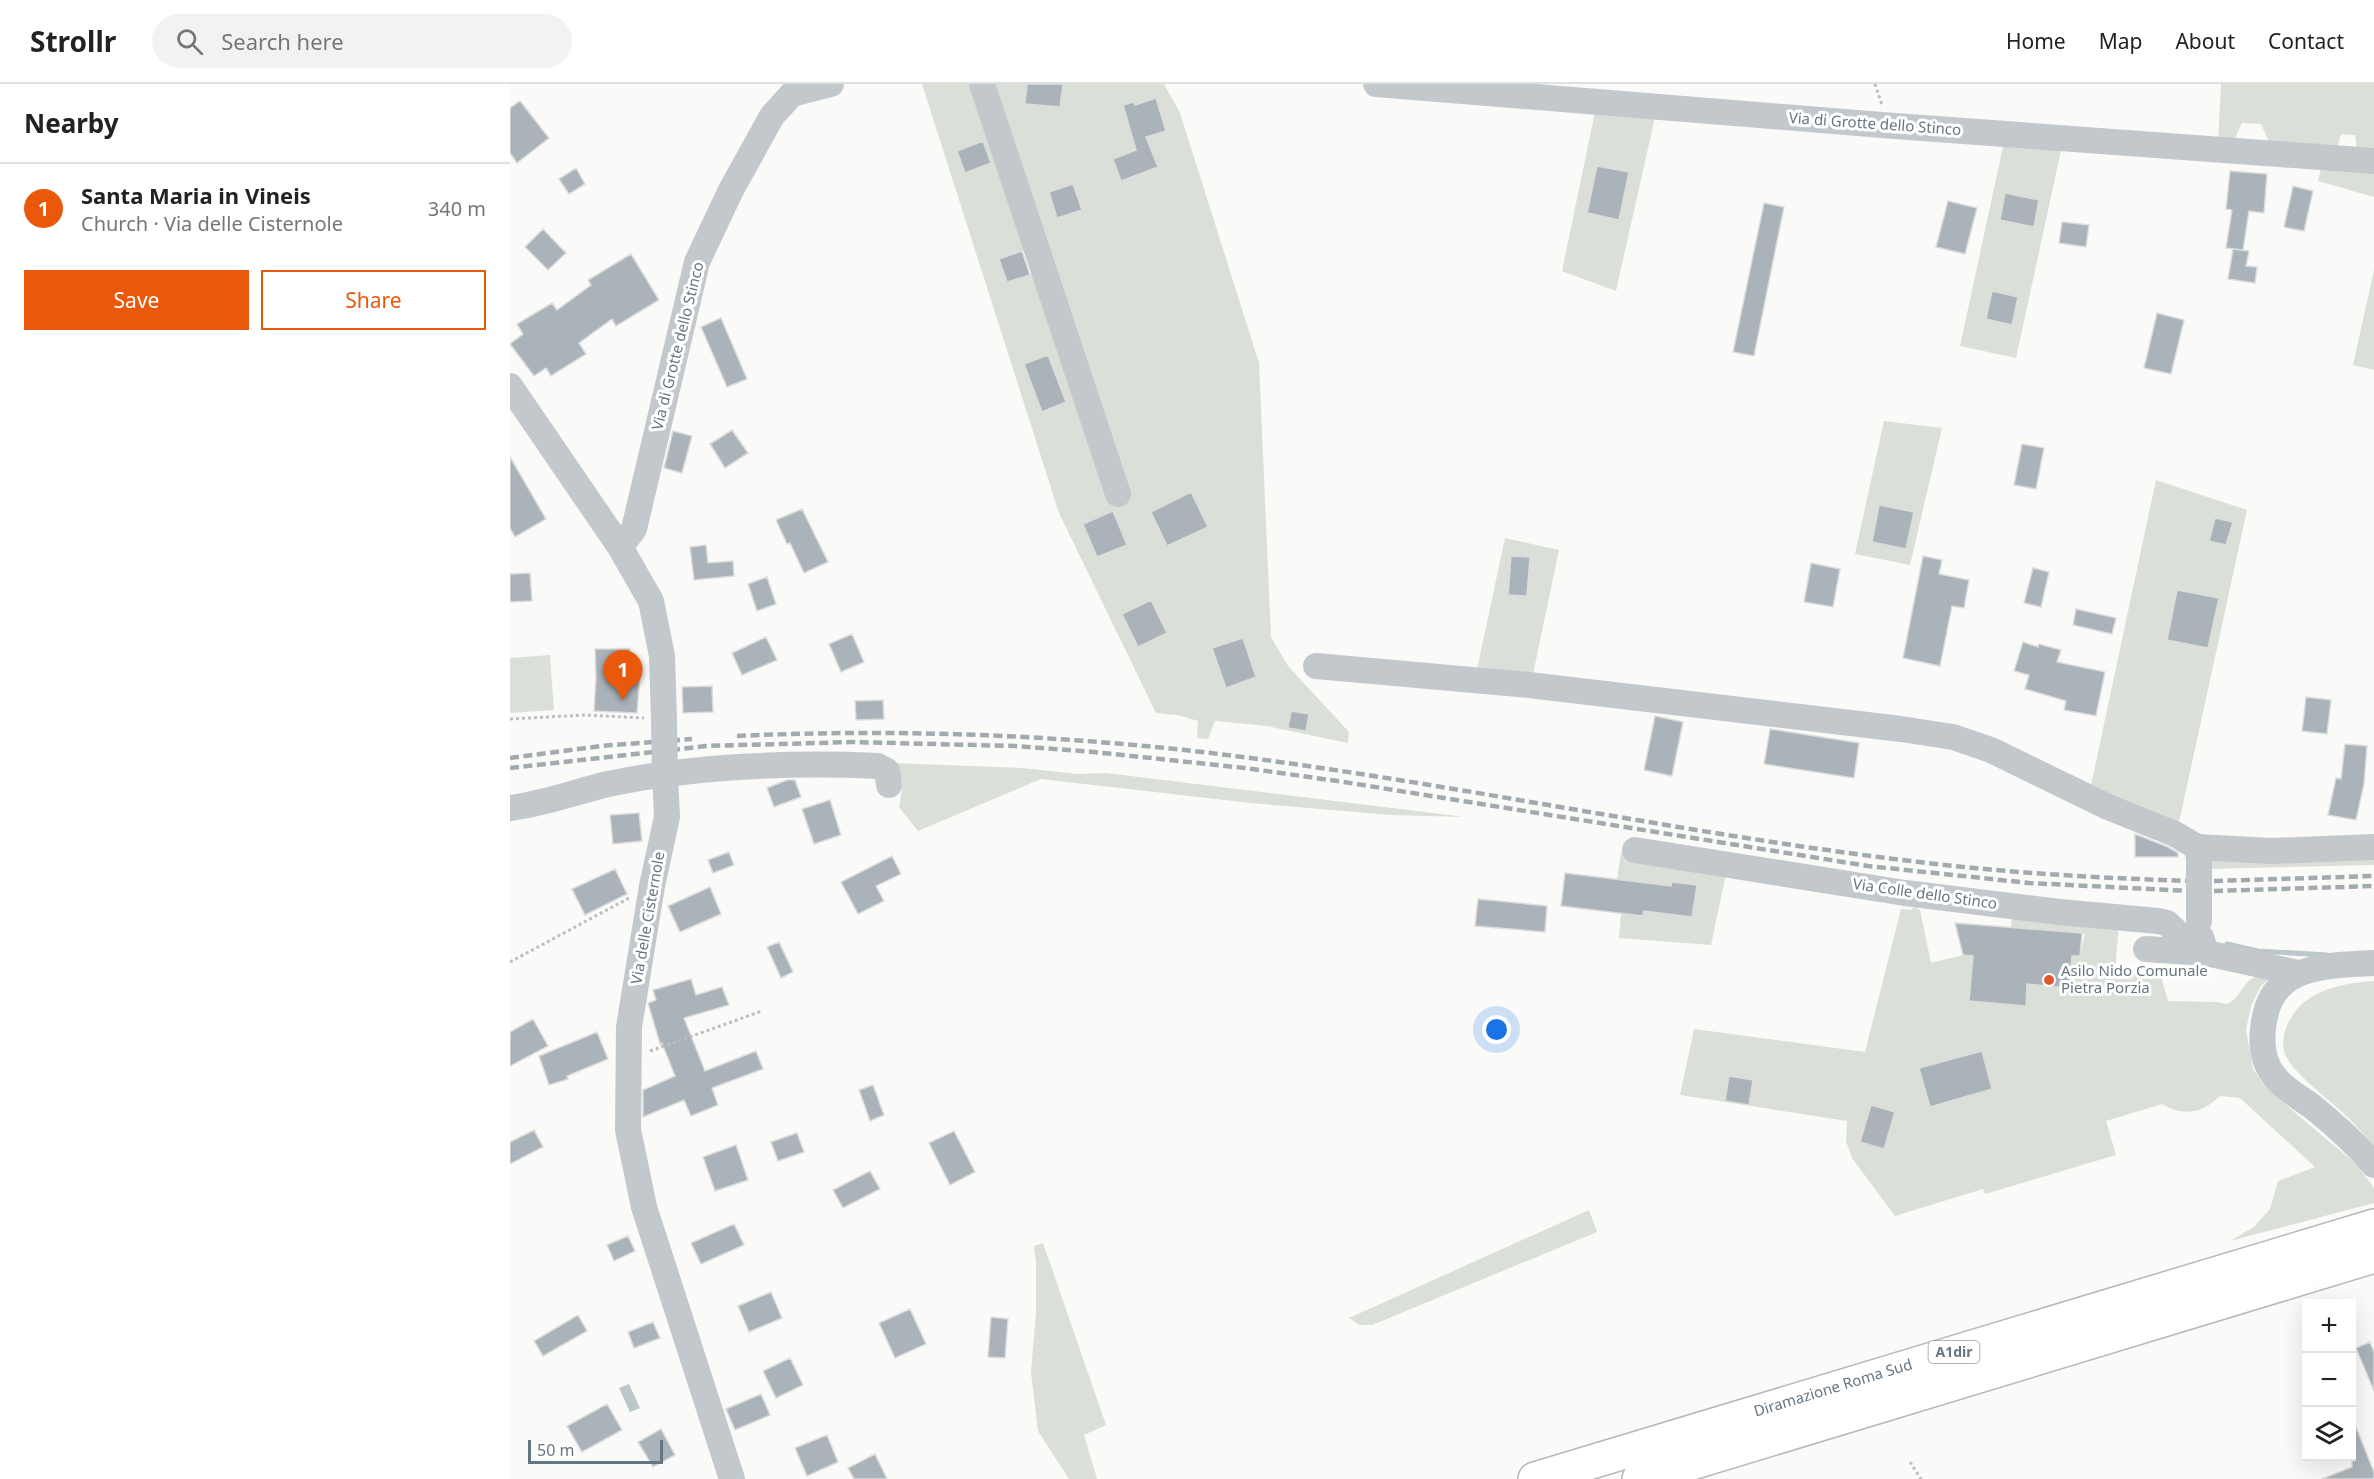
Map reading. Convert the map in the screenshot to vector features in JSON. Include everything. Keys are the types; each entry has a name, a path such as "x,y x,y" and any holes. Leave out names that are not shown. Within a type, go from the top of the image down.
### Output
{"highway":[{"name":"Diramazione Roma Sud","path":"1534,1479 2374,1226"},
{"name":"Diramazione Roma Sud","path":"1639,1479 2374,1256"}],"street":[{"name":"Via di Grotte dello Stinco","path":"620,547 634,529 697,262 731,190 772,116 800,87 831,84"},
{"path":"982,84 1118,494"},
{"name":"Via di Grotte dello Stinco","path":"1376,84 1882,125 2374,161"},
{"name":"Via delle Cisternole","path":"510,386 620,547 651,601 662,656 667,818 652,886 629,1027 628,1130 644,1207 732,1479"},
{"path":"1316,666 1529,685 1946,736 2001,754 2108,807 2175,834 2198,853 2374,847"},
{"path":"510,808 530,806 608,784 664,775 796,764 873,765 887,771 889,785"},
{"name":"Via Colle dello Stinco","path":"1635,850 1905,892 2060,912 2157,921 2168,924 2187,942 2206,953 2298,973"},
{"path":"2146,950 2206,953 2199,931 2198,853"},
{"path":"2374,963 2328,966 2298,973 2281,984 2269,1002 2262,1036 2266,1063 2278,1081 2341,1130 2374,1165"}],"path":[{"path":"510,719 585,715 664,719"},
{"path":"510,962 652,886"},
{"path":"628,1058 762,1011"},
{"path":"1910,1462 1921,1479"}],"shaded area":[{"path":"922,84 1027,84 1025,104 1060,107 1063,84 1164,84 1180,113 1259,363 1271,637 1288,666 1349,732 1348,743 1267,726 1215,721 1208,739 1197,738 1198,721 1178,715 1156,713 1059,513","holes":["1156,98 1166,130 1133,141 1124,108","983,141 991,163 965,172 957,151","1149,145 1158,167 1121,181 1113,159","1073,185 1082,210 1058,218 1049,193","1026,250 1033,274 1007,282 999,259","1048,355 1066,402 1042,411 1024,364","1191,493 1208,527 1167,546 1151,512","1113,511 1126,545 1097,557 1083,524","1151,600 1167,633 1138,647 1122,614","1243,638 1256,677 1226,688 1212,648"]},
{"path":"2221,84 2374,84 2374,151 2357,150 2355,135 2341,134 2337,149 2270,144 2261,124 2242,123 2233,142 2218,141"},
{"path":"1595,112 1655,117 1616,291 1562,271"},
{"path":"2004,142 2062,146 2016,358 1960,346","holes":["2005,193 2039,200 2034,227 2000,220","1993,291 2018,297 2012,325"]},
{"path":"2321,168 2374,170 2374,197 2318,181"},
{"path":"2374,270 2374,370 2353,365"},
{"path":"1884,421 1942,428 1910,565 1855,554","holes":["1879,506 1914,512 1906,549 1872,542"]},
{"path":"2156,480 2247,510 2178,827 2090,790","holes":["2215,518 2232,523 2226,545 2209,540","2177,590 2218,598 2208,648 2167,639"]},
{"path":"1505,538 1559,550 1532,679 1476,674","holes":["1511,556 1530,557 1527,596 1508,595"]},
{"path":"550,655 554,710 510,713 510,658"},
{"path":"891,763 1022,768 1077,774 1106,773 1465,817 1391,815 1251,803 1041,779 918,831 899,807 901,778"},
{"path":"1621,853 1727,869 1711,945 1619,938 1621,914 1612,913"},
{"path":"2374,854 2374,865 2207,869 2204,858"},
{"path":"1915,907 1920,910 1931,963 1963,955 1973,956 1970,1001 2025,1006 2028,973 2043,954 2041,986 2069,988 2072,956 2080,956 2085,934 2011,927 2012,914 2119,923 2115,972 2161,976 2168,1001 2227,1004 2252,978 2268,975 2268,980 2261,986 2251,1006 2246,1030 2253,1069 2263,1084 2279,1099 2357,1165 2374,1188 2374,1203 2230,1241 2254,1227 2270,1209 2278,1181 2315,1167 2240,1098 2220,1096 2206,1106 2192,1111 2178,1111 2162,1104 2106,1121 2116,1155 1985,1194 1983,1189 1895,1216 1852,1158 1846,1141 1847,1121 1680,1095 1694,1029 1865,1052 1901,909 1911,910"},
{"path":"2374,981 2374,1146 2351,1120 2294,1068 2288,1061 2283,1043 2285,1032 2295,1012 2311,997 2342,985"},
{"path":"1589,1210 1597,1232 1372,1325 1360,1325 1349,1318"},
{"path":"1043,1243 1106,1425 1084,1435 1097,1479 1069,1479 1038,1431 1031,1372 1036,1312 1034,1246"},
{"path":"629,1384 640,1408 630,1412 619,1388"}],"building":[{"path":"1027,84 1063,84 1060,107 1025,104"},
{"path":"1156,98 1166,131 1146,137 1158,167 1121,181 1113,159 1136,150 1123,105 1134,102 1135,105"},
{"path":"520,101 549,138 517,163 510,153 510,108"},
{"path":"983,141 991,163 965,173 957,151"},
{"path":"1597,166 1629,172 1619,220 1587,213"},
{"path":"576,168 585,184 569,194 559,179"},
{"path":"2230,171 2267,174 2264,213 2249,211 2243,250 2226,248 2232,210 2226,209"},
{"path":"1073,184 1082,210 1057,218 1049,192"},
{"path":"2293,186 2313,191 2304,231 2284,227"},
{"path":"2005,193 2039,200 2034,227 2000,220"},
{"path":"1948,201 1977,208 1965,254 1936,247"},
{"path":"1764,203 1784,207 1754,356 1733,352"},
{"path":"2062,222 2089,225 2086,247 2059,243"},
{"path":"543,229 566,253 548,270 525,247"},
{"path":"2233,249 2249,251 2246,266 2257,267 2255,283 2228,279"},
{"path":"1022,251 1030,275 1007,282 999,259"},
{"path":"631,254 659,300 616,326 612,319 579,343 586,354 551,376 546,368 534,376 510,344 523,334 517,324 552,303 557,310 591,285 588,280"},
{"path":"1992,291 2018,297 2012,325 1986,319"},
{"path":"2157,313 2184,320 2171,374 2144,368"},
{"path":"721,318 747,379 727,387 701,327"},
{"path":"1048,355 1066,402 1042,412 1024,364"},
{"path":"732,430 748,453 725,468 710,444"},
{"path":"673,431 692,436 682,473 664,468"},
{"path":"2022,444 2044,448 2036,489 2014,485"},
{"path":"510,457 546,519 515,537 510,528"},
{"path":"1191,492 1208,527 1167,546 1151,512"},
{"path":"1879,505 1914,512 1906,549 1872,542"},
{"path":"802,509 828,562 804,573 776,520"},
{"path":"1113,511 1127,545 1097,557 1083,524"},
{"path":"2215,518 2233,522 2226,545 2209,541"},
{"path":"706,545 708,563 733,561 734,576 694,580 690,547"},
{"path":"1511,556 1530,557 1527,596 1508,595"},
{"path":"1923,556 1942,560 1939,574 1969,580 1964,608 1952,606 1940,666 1903,658"},
{"path":"1811,563 1840,569 1833,607 1804,602"},
{"path":"2033,568 2049,572 2041,607 2024,603"},
{"path":"530,573 532,601 510,602 510,574"},
{"path":"767,577 776,604 757,611 748,584"},
{"path":"2177,590 2219,598 2208,648 2167,640"},
{"path":"1151,600 1167,633 1138,647 1122,614"},
{"path":"2076,609 2116,618 2112,634 2073,625"},
{"path":"852,634 864,662 841,672 829,644"},
{"path":"766,637 777,660 742,675 732,653"},
{"path":"1243,638 1256,677 1226,688 1212,648"},
{"path":"2023,642 2038,647 2039,644 2061,650 2057,662 2105,672 2096,716 2064,710 2066,701 2025,689 2029,675 2014,671"},
{"path":"595,649 630,649 630,672 640,673 637,713 594,711"},
{"path":"712,686 713,712 683,713 682,687"},
{"path":"2306,697 2331,700 2327,734 2302,731"},
{"path":"883,700 884,719 856,720 855,701"},
{"path":"1291,711 1309,714 1306,731 1288,728"},
{"path":"1655,716 1683,722 1672,776 1644,770"},
{"path":"1770,729 1859,743 1854,778 1764,764"},
{"path":"2345,744 2367,746 2364,784 2356,820 2328,815 2336,778 2341,779"},
{"path":"787,780 795,780 801,797 774,807 767,788"},
{"path":"830,800 841,835 814,844 802,809"},
{"path":"639,813 642,841 613,844 610,815"},
{"path":"2135,834 2168,847 2178,853 2178,857 2135,857"},
{"path":"729,852 734,865 713,873 708,860"},
{"path":"892,856 901,874 876,886 884,901 858,914 841,882"},
{"path":"615,869 627,894 585,915 572,889"},
{"path":"1565,873 1671,886 1672,882 1697,885 1692,917 1644,911 1643,916 1561,906"},
{"path":"710,887 721,914 680,932 668,906"},
{"path":"1478,899 1547,906 1545,932 1475,926"},
{"path":"1955,923 2082,933 2080,956 2072,956 2069,988 2027,984 2026,1006 1969,1001 1973,956 1963,955"},
{"path":"779,942 793,972 781,978 767,947"},
{"path":"691,979 696,995 722,987 729,1005 684,1018 705,1071 756,1051 763,1069 712,1088 718,1105 691,1116 684,1100 643,1117 643,1090 675,1076 662,1043 660,1044 648,1003 656,1000 653,990"},
{"path":"533,1019 548,1046 510,1066 510,1032"},
{"path":"597,1032 608,1059 567,1076 568,1079 549,1085 539,1056"},
{"path":"1982,1051 1992,1089 1930,1107 1919,1068"},
{"path":"1729,1076 1753,1080 1749,1105 1725,1101"},
{"path":"873,1085 884,1115 870,1121 859,1090"},
{"path":"1871,1105 1895,1112 1884,1149 1860,1142"},
{"path":"534,1130 543,1147 510,1164 510,1142"},
{"path":"954,1131 975,1172 950,1185 929,1143"},
{"path":"797,1133 804,1152 778,1161 771,1142"},
{"path":"736,1145 748,1180 715,1191 703,1157"},
{"path":"870,1171 880,1189 843,1208 833,1190"},
{"path":"734,1224 744,1245 701,1264 691,1243"},
{"path":"628,1236 635,1251 614,1261 607,1245"},
{"path":"771,1292 782,1318 749,1332 738,1306"},
{"path":"910,1309 926,1344 895,1358 879,1323"},
{"path":"578,1315 587,1331 543,1356 534,1341"},
{"path":"991,1317 1008,1319 1005,1358 988,1357"},
{"path":"653,1322 660,1338 634,1348 628,1332"},
{"path":"2370,1342 2374,1352 2374,1391 2356,1348"},
{"path":"790,1358 803,1385 776,1398 763,1371"},
{"path":"761,1394 770,1415 735,1430 726,1409"},
{"path":"607,1404 622,1430 582,1452 567,1426"},
{"path":"2356,1427 2374,1472 2374,1479 2322,1479 2352,1467 2352,1461 2356,1461"},
{"path":"661,1429 675,1455 653,1467 638,1442"},
{"path":"827,1435 838,1462 807,1476 795,1448"},
{"path":"875,1454 887,1479 854,1479 848,1468"}],"waterway":[{"path":"2227,944 2258,951 2327,955"}],"railway":[{"path":"737,736 849,733 961,734 1073,740 1185,750 1369,775 1735,836 1919,862 2088,877 2190,881"},
{"path":"510,758 601,746 692,739"},
{"path":"510,768 706,746 852,742 1015,746 1245,768 1868,866 2029,883 2190,891"},
{"path":"2214,881 2374,876"},
{"path":"2214,891 2374,886"}],"place":[{"name":"Santa Maria in Vineis","path":"623,700"},
{"name":"Asilo Nido Comunale Pietra Porzia","path":"2049,980"}]}
